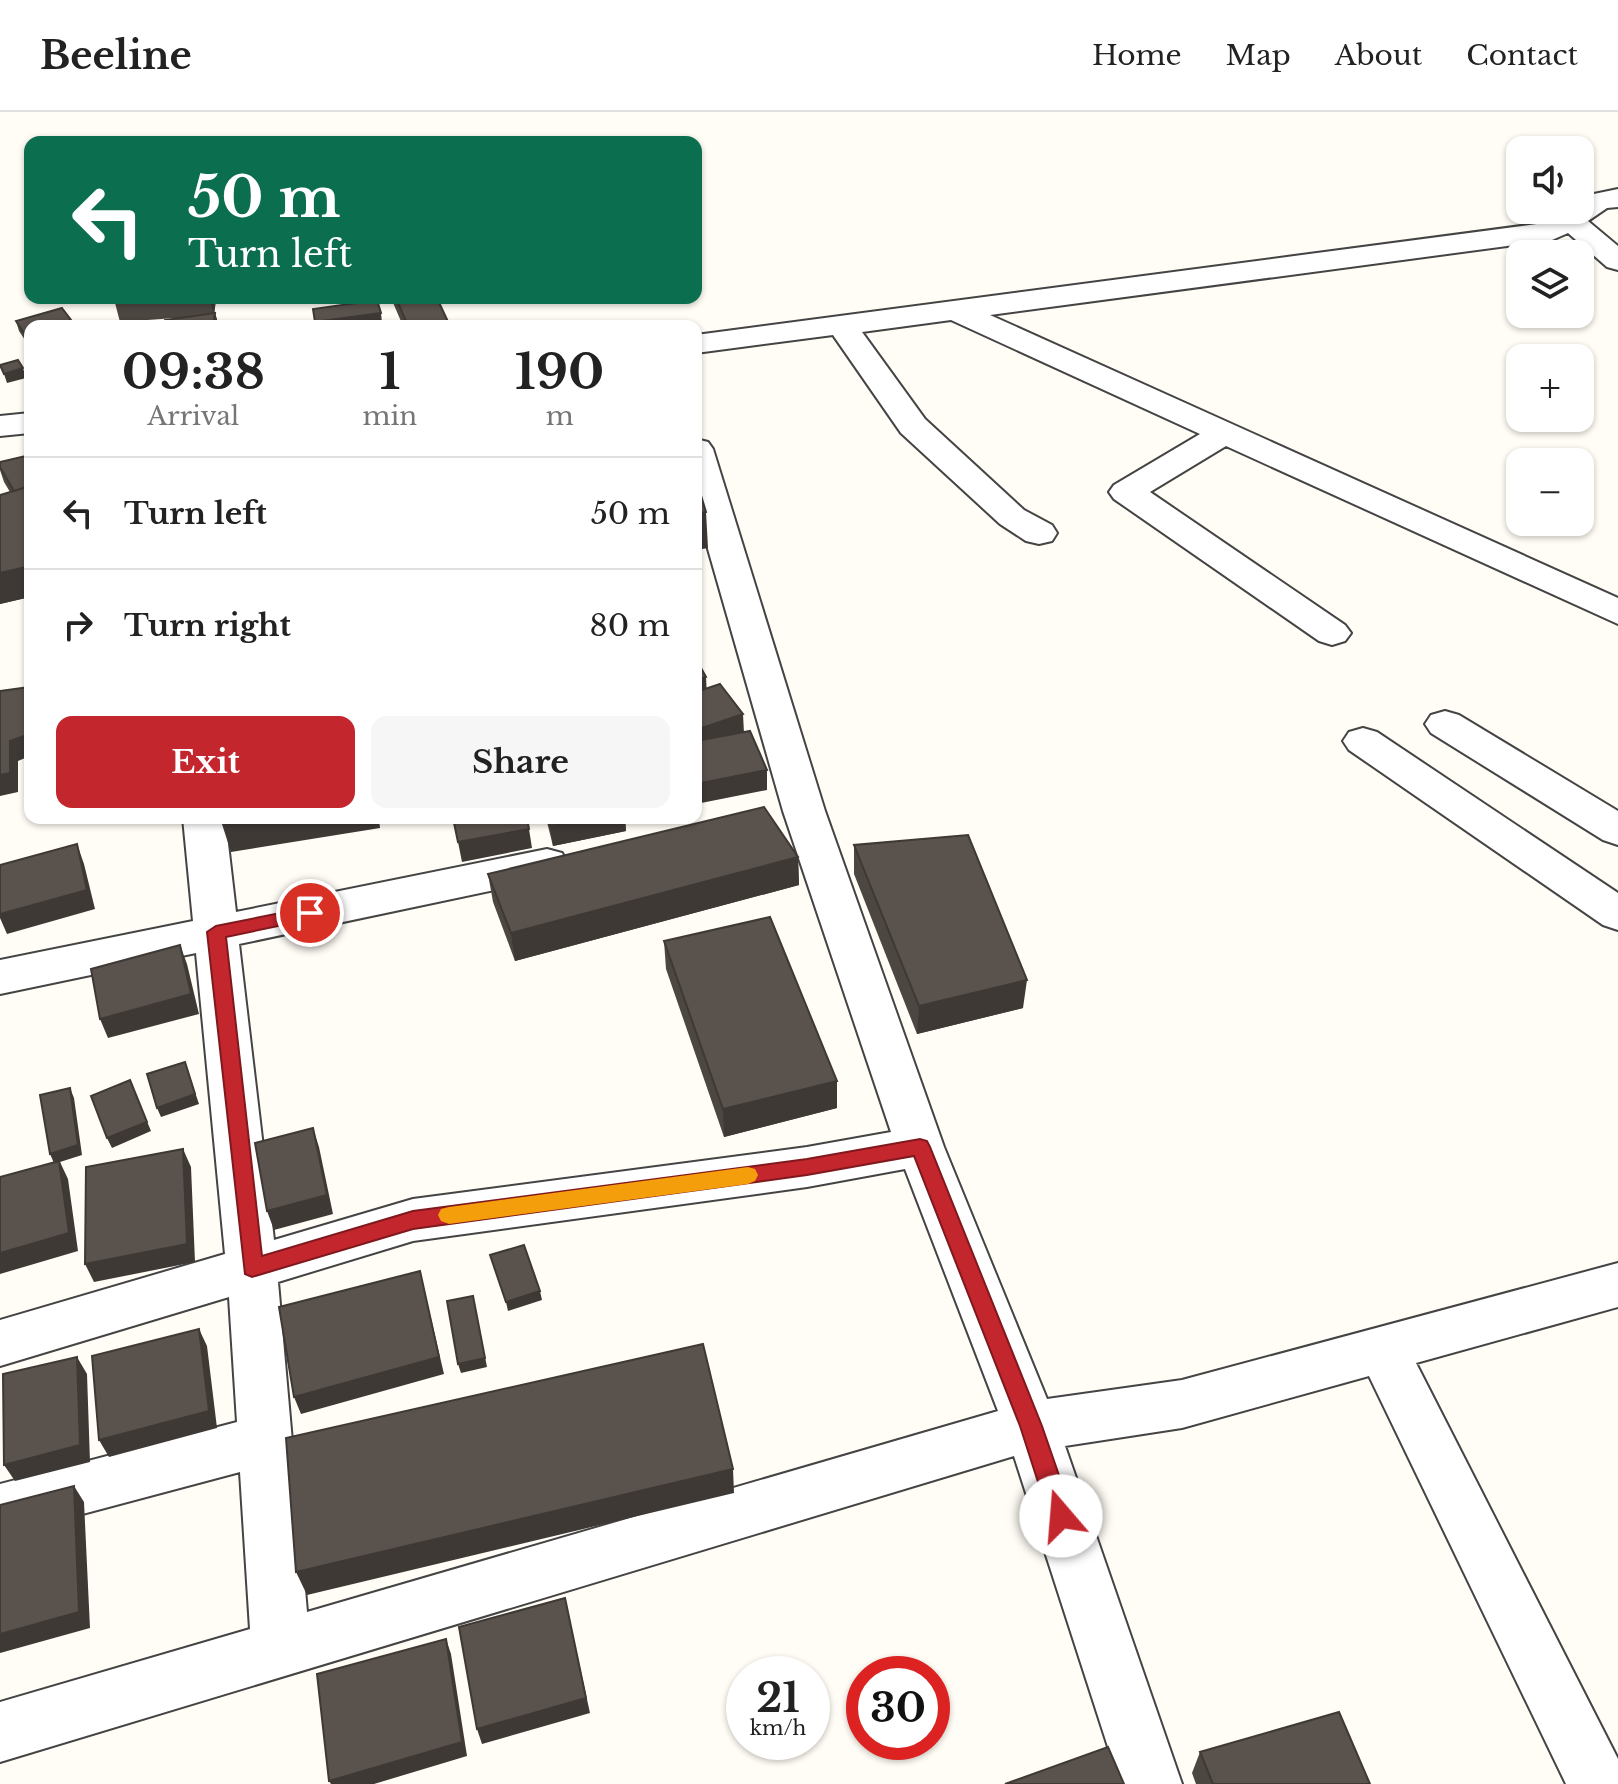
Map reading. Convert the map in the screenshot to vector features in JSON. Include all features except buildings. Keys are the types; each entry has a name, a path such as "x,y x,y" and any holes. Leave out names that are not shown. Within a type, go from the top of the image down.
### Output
{"street":[{"path":"1594,204 1618,198"},
{"path":"702,343 1460,246 1552,231 1563,224"},
{"path":"1575,224 1618,261"},
{"path":"955,310 1618,612"},
{"path":"841,325 913,426 1012,517 1039,533"},
{"path":"0,426 24,424"},
{"path":"1225,433 1126,492 1332,633"},
{"path":"702,469 804,811 920,1147 1031,1426 1151,1784"},
{"path":"1445,724 1618,830"},
{"path":"1363,741 1618,914"},
{"path":"761,820 804,811"},
{"path":"205,824 252,1268 281,1649"},
{"path":"0,977 591,856"},
{"path":"0,1343 413,1220 807,1167 920,1147"},
{"path":"0,1732 1031,1426 1182,1404 1618,1285"},
{"path":"1382,1348 1598,1784"},
{"path":"0,1510 265,1440"}],"slow traffic":[{"path":"449,1215 748,1175"}],"route":[{"path":"310,913 216,932 252,1268 413,1220 807,1167 920,1147 1031,1426 1061,1516"}]}
